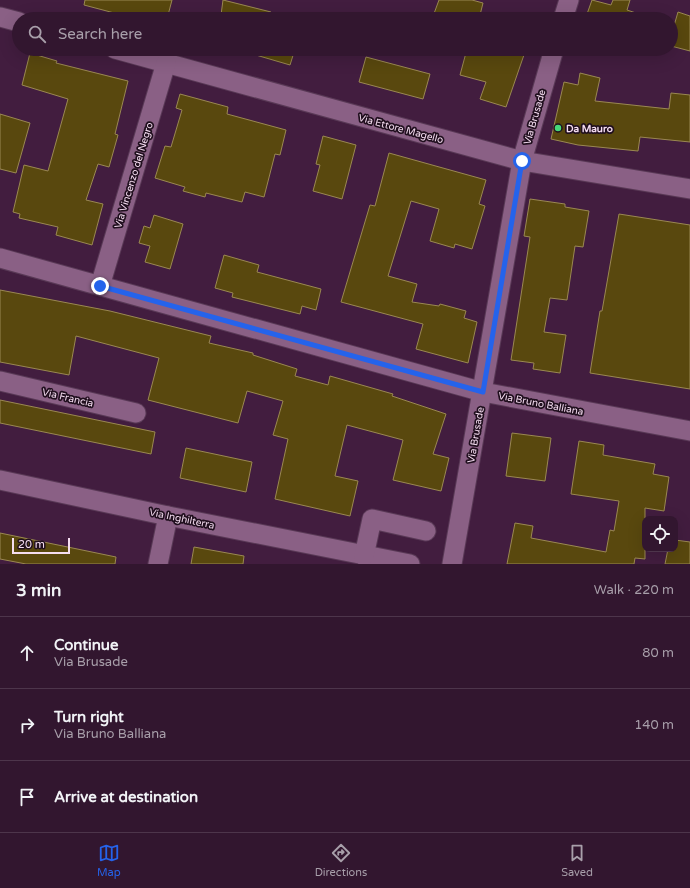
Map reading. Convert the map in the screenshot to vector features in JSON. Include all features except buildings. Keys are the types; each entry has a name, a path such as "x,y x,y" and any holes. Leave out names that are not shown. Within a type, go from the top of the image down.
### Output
{"street":[{"path":"566,12 570,0"},
{"path":"0,17 12,20"},
{"name":"Via Ettore Magello","path":"140,56 522,161 690,189"},
{"name":"Via Brusade","path":"452,564 522,161 552,56"},
{"name":"Via Vincenzo del Negro","path":"100,286 166,63"},
{"name":"Via Bruno Balliana","path":"0,258 483,392 690,431"},
{"name":"Via Francia","path":"0,381 136,413"},
{"name":"Via Inghilterra","path":"0,480 168,516 410,564"},
{"path":"158,564 168,516"},
{"path":"364,556 372,520 426,531"}],"place":[{"name":"Da Mauro","path":"558,128"}],"route":[{"path":"100,286 483,392 522,161"}]}
